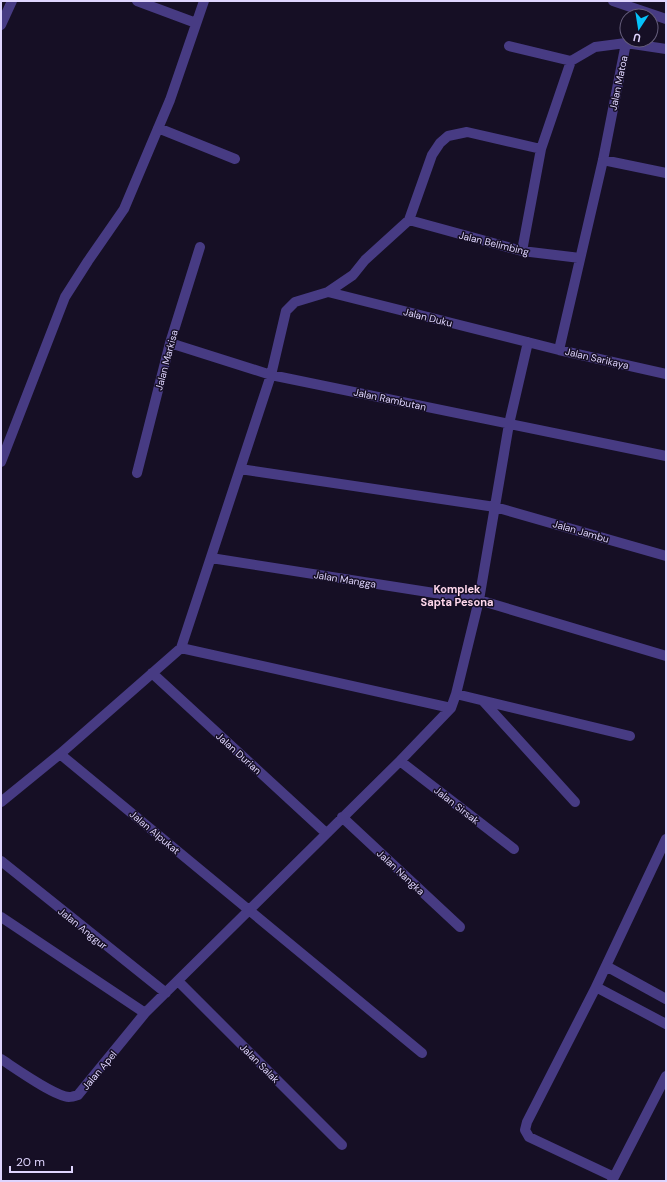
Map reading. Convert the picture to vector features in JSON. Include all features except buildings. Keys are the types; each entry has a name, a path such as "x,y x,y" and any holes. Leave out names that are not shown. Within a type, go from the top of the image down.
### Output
{"street":[{"path":"1,25 12,1"},
{"path":"137,1 196,23"},
{"path":"1,462 65,298 88,261 124,209 170,100 204,1"},
{"path":"613,1 666,19"},
{"name":"Jalan Matoa","path":"571,61 595,47 619,45"},
{"path":"509,46 571,61 541,149 522,251"},
{"name":"Jalan Matoa","path":"559,350 630,48"},
{"path":"158,128 235,159"},
{"path":"1,802 60,754 181,648 271,375 286,311 295,302 328,292 353,275 365,260 409,220 432,155 440,143 448,136 467,132 541,149"},
{"path":"603,160 666,173"},
{"name":"Jalan Belimbing","path":"409,220 522,251 580,258"},
{"name":"Jalan Markisa","path":"137,473 170,343 200,247"},
{"name":"Jalan Duku","path":"328,292 528,342"},
{"path":"181,648 451,708 456,694 479,600 509,424 528,342"},
{"name":"Jalan Sarikaya","path":"528,342 666,374"},
{"name":"Jalan Rambutan","path":"170,343 271,375 666,456"},
{"name":"Jalan Jambu","path":"240,470 495,507 666,556"},
{"name":"Jalan Mangga","path":"211,558 479,600 666,656"},
{"name":"Jalan Durian","path":"152,673 326,832"},
{"path":"456,694 630,736"},
{"path":"483,701 575,802"},
{"name":"Jalan Apel","path":"1,1059 62,1096 70,1097 78,1095 145,1014 326,832 400,761 451,708"},
{"name":"Jalan Alpukat","path":"60,754 422,1054"},
{"name":"Jalan Sirsak","path":"400,761 514,849"},
{"name":"Jalan Nangka","path":"342,817 460,927"},
{"path":"666,839 596,987 527,1122 525,1130 529,1137 613,1179 666,1076"},
{"name":"Jalan Anggur","path":"1,861 166,993"},
{"path":"1,917 145,1014"},
{"path":"606,966 666,999"},
{"name":"Jalan Salak","path":"178,981 342,1145"},
{"path":"596,987 666,1024"}],"district":[{"name":"Komplek Sapta Pesona","path":"457,595"}]}
